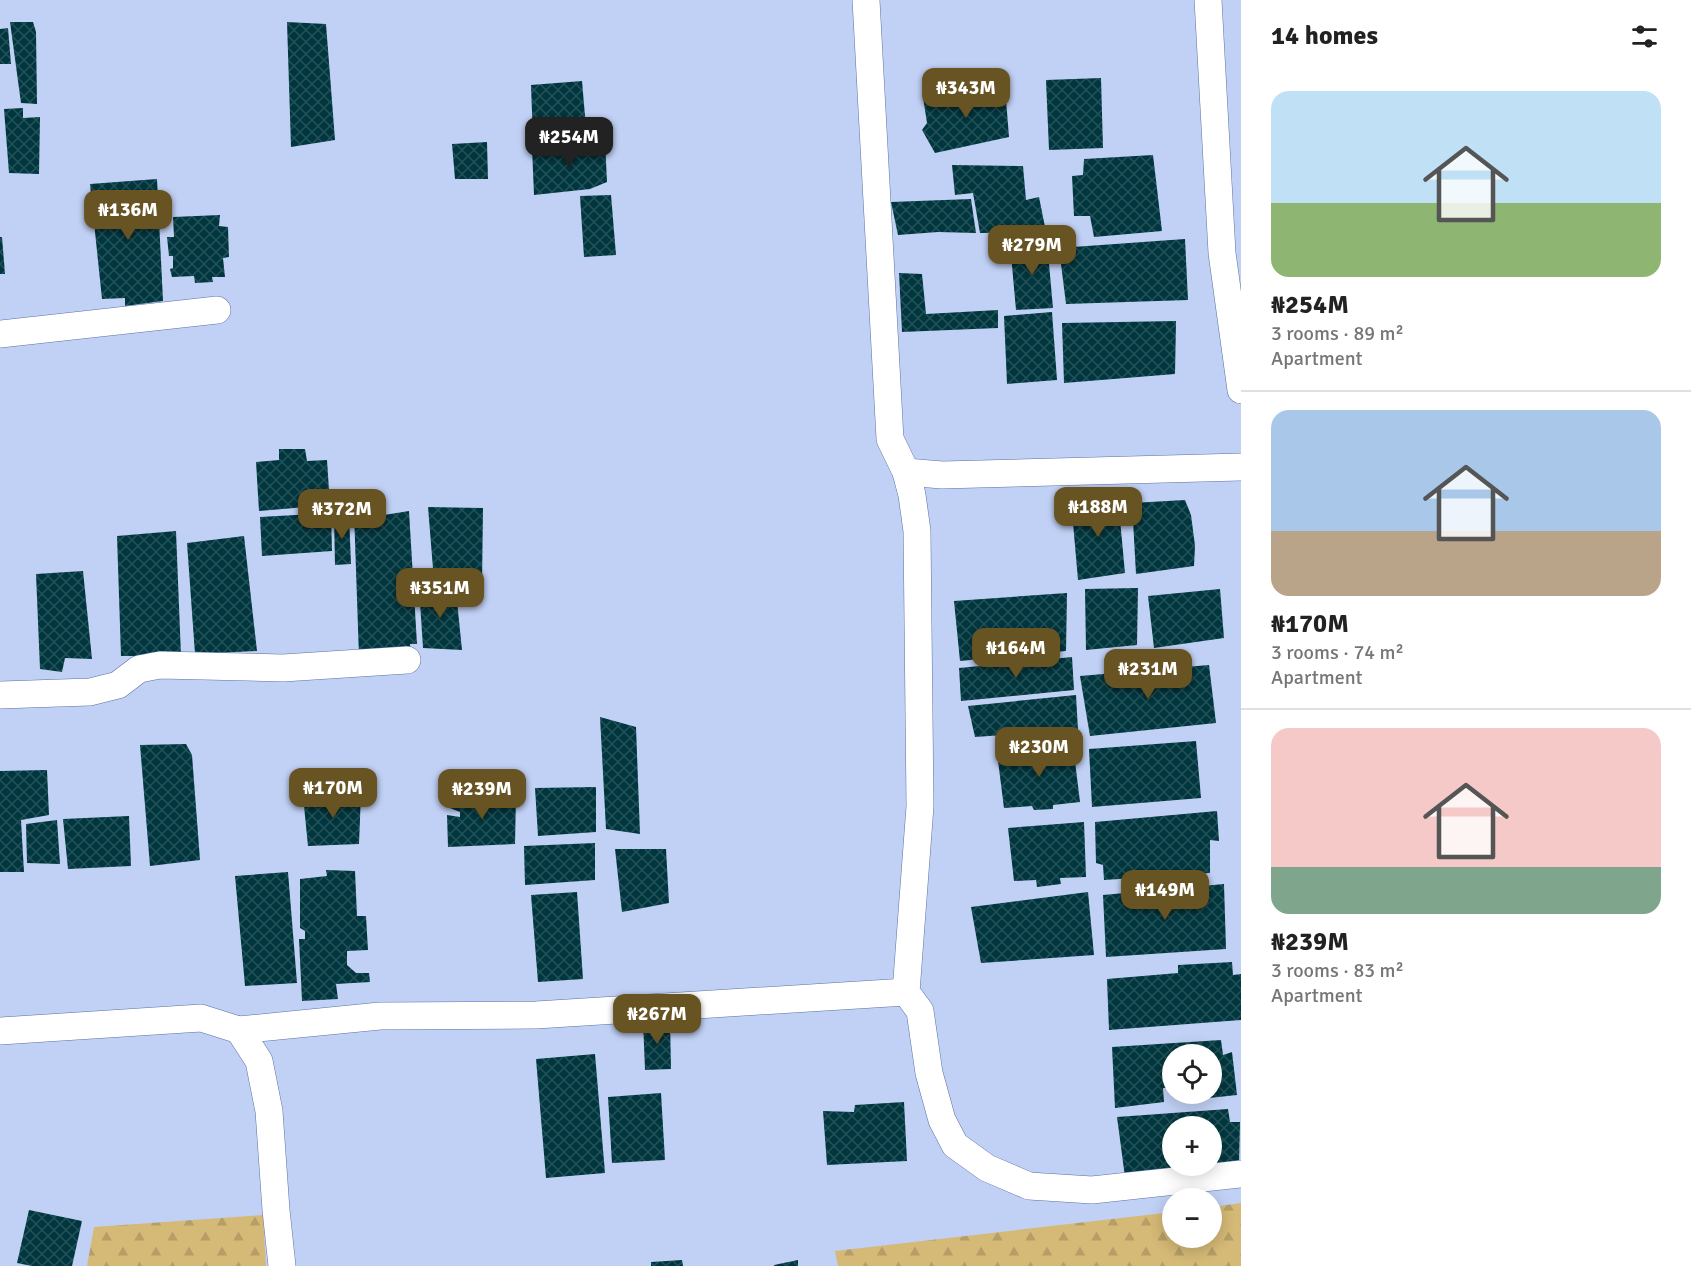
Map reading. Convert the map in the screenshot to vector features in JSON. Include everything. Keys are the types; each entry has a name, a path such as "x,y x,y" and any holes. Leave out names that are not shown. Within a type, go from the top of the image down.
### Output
{"street":[{"path":"866,0 890,440 906,472 917,531 920,806 906,992 920,1011 929,1073 942,1120 956,1145 987,1168 1029,1186 1092,1190 1241,1174"},
{"path":"1208,0 1232,253 1241,390"},
{"path":"0,334 217,310"},
{"path":"906,472 942,475 1241,467"},
{"path":"0,695 90,692 118,685 139,669 160,665 283,668 407,660"},
{"path":"0,1031 201,1017 239,1030 380,1016 536,1016 906,992"},
{"path":"239,1030 259,1062 269,1111 282,1266"}],"green space":[{"path":"1241,1203 1241,1266 838,1266 835,1251 1162,1213 1162,1248 1222,1248 1222,1206"},
{"path":"263,1215 266,1266 87,1266 94,1227"}],"building":[{"path":"10,22 33,22 36,32 37,104 21,103"},
{"path":"287,22 326,24 335,140 291,147"},
{"path":"8,28 11,64 0,64 0,29"},
{"path":"1101,78 1103,148 1049,150 1046,80"},
{"path":"582,81 587,139 533,141 531,85"},
{"path":"1005,87 1009,137 935,153 922,130 927,123 923,97"},
{"path":"23,108 23,118 40,117 39,174 9,173 4,109"},
{"path":"605,141 607,182 590,189 534,195 532,148"},
{"path":"487,142 488,179 455,179 452,144"},
{"path":"1153,155 1162,231 1094,237 1090,216 1074,216 1072,176 1083,175 1084,159"},
{"path":"952,165 1023,166 1026,200 1039,197 1046,232 980,233 973,193 955,195"},
{"path":"157,179 163,301 125,306 125,298 102,299 90,184"},
{"path":"611,195 616,255 584,257 580,196"},
{"path":"971,199 976,233 938,232 898,235 891,202"},
{"path":"220,215 219,226 228,227 229,257 223,258 225,277 212,277 213,282 195,283 194,276 172,277 170,269 173,268 173,256 169,256 167,237 174,237 173,217"},
{"path":"0,237 2,237 5,274 0,274"},
{"path":"1185,239 1188,300 1066,304 1059,248"},
{"path":"1047,242 1053,308 1016,310 1010,244"},
{"path":"899,273 922,274 926,314 998,310 998,328 902,332"},
{"path":"1052,312 1057,380 1007,384 1004,316"},
{"path":"1176,321 1175,374 1064,383 1062,323"},
{"path":"279,449 305,449 307,461 327,460 330,505 259,511 256,462 279,460"},
{"path":"1118,498 1125,573 1078,580 1071,500"},
{"path":"1185,500 1191,515 1195,546 1194,566 1136,574 1132,503"},
{"path":"428,507 483,508 482,584 434,581"},
{"path":"409,511 417,644 410,644 411,653 359,657 354,512 384,515"},
{"path":"331,513 332,551 262,556 260,517"},
{"path":"349,515 351,564 335,565 334,516"},
{"path":"176,531 181,656 121,656 117,536"},
{"path":"244,536 257,651 195,654 187,543"},
{"path":"83,571 92,659 65,658 62,672 40,669 36,574"},
{"path":"419,587 456,591 462,650 423,648"},
{"path":"1138,588 1137,645 1086,650 1085,589"},
{"path":"1220,589 1224,638 1154,648 1148,596"},
{"path":"1067,593 1066,651 960,661 954,601"},
{"path":"1072,657 1074,690 961,701 959,668"},
{"path":"1209,665 1216,723 1090,736 1080,676"},
{"path":"1076,695 1078,730 975,737 968,706"},
{"path":"600,717 636,727 640,834 606,829"},
{"path":"1196,741 1201,798 1092,807 1089,749"},
{"path":"186,744 192,755 200,860 150,866 140,745"},
{"path":"1073,745 1080,802 1053,805 1053,809 1034,810 1032,806 1004,808 997,753 1036,751 1036,746"},
{"path":"47,770 49,815 21,820 24,872 0,872 0,771"},
{"path":"596,787 596,832 538,836 535,788"},
{"path":"361,793 359,844 308,846 303,796"},
{"path":"447,793 516,795 515,844 448,847 447,815 460,817 460,812 447,807"},
{"path":"1217,811 1219,841 1210,840 1210,873 1104,880 1103,865 1096,863 1095,822"},
{"path":"129,816 131,866 68,869 63,819"},
{"path":"57,820 60,864 27,863 26,824"},
{"path":"1084,822 1086,877 1060,878 1061,884 1037,887 1036,880 1014,881 1008,828"},
{"path":"595,843 595,880 525,885 524,846"},
{"path":"615,849 666,849 669,903 622,912"},
{"path":"326,870 355,871 357,916 366,916 368,950 347,951 347,965 356,973 369,973 370,982 336,984 338,999 302,1001 299,939 305,939 305,931 300,928 300,879 327,876"},
{"path":"288,872 297,983 245,986 235,876"},
{"path":"1224,884 1226,949 1106,957 1103,895"},
{"path":"577,892 583,979 538,982 531,895"},
{"path":"1088,892 1094,955 981,963 971,907"},
{"path":"1232,962 1233,975 1241,974 1241,1020 1109,1030 1107,979 1178,973 1178,965"},
{"path":"670,1020 671,1069 645,1070 643,1021"},
{"path":"1221,1040 1222,1044 1162,1044 1162,1102 1115,1108 1112,1047"},
{"path":"1222,1048 1223,1055 1232,1052 1237,1095 1222,1097"},
{"path":"595,1054 605,1173 546,1178 536,1059"},
{"path":"661,1093 665,1160 612,1163 608,1097"},
{"path":"904,1102 907,1161 827,1165 823,1111 854,1112 855,1105"},
{"path":"1228,1109 1230,1122 1240,1122 1239,1165 1222,1167 1222,1116 1162,1116 1162,1174 1125,1177 1117,1117"},
{"path":"29,1210 82,1221 72,1266 32,1266 17,1263"},
{"path":"682,1260 683,1266 651,1266 651,1262"},
{"path":"798,1260 798,1266 774,1266 774,1265"}]}
